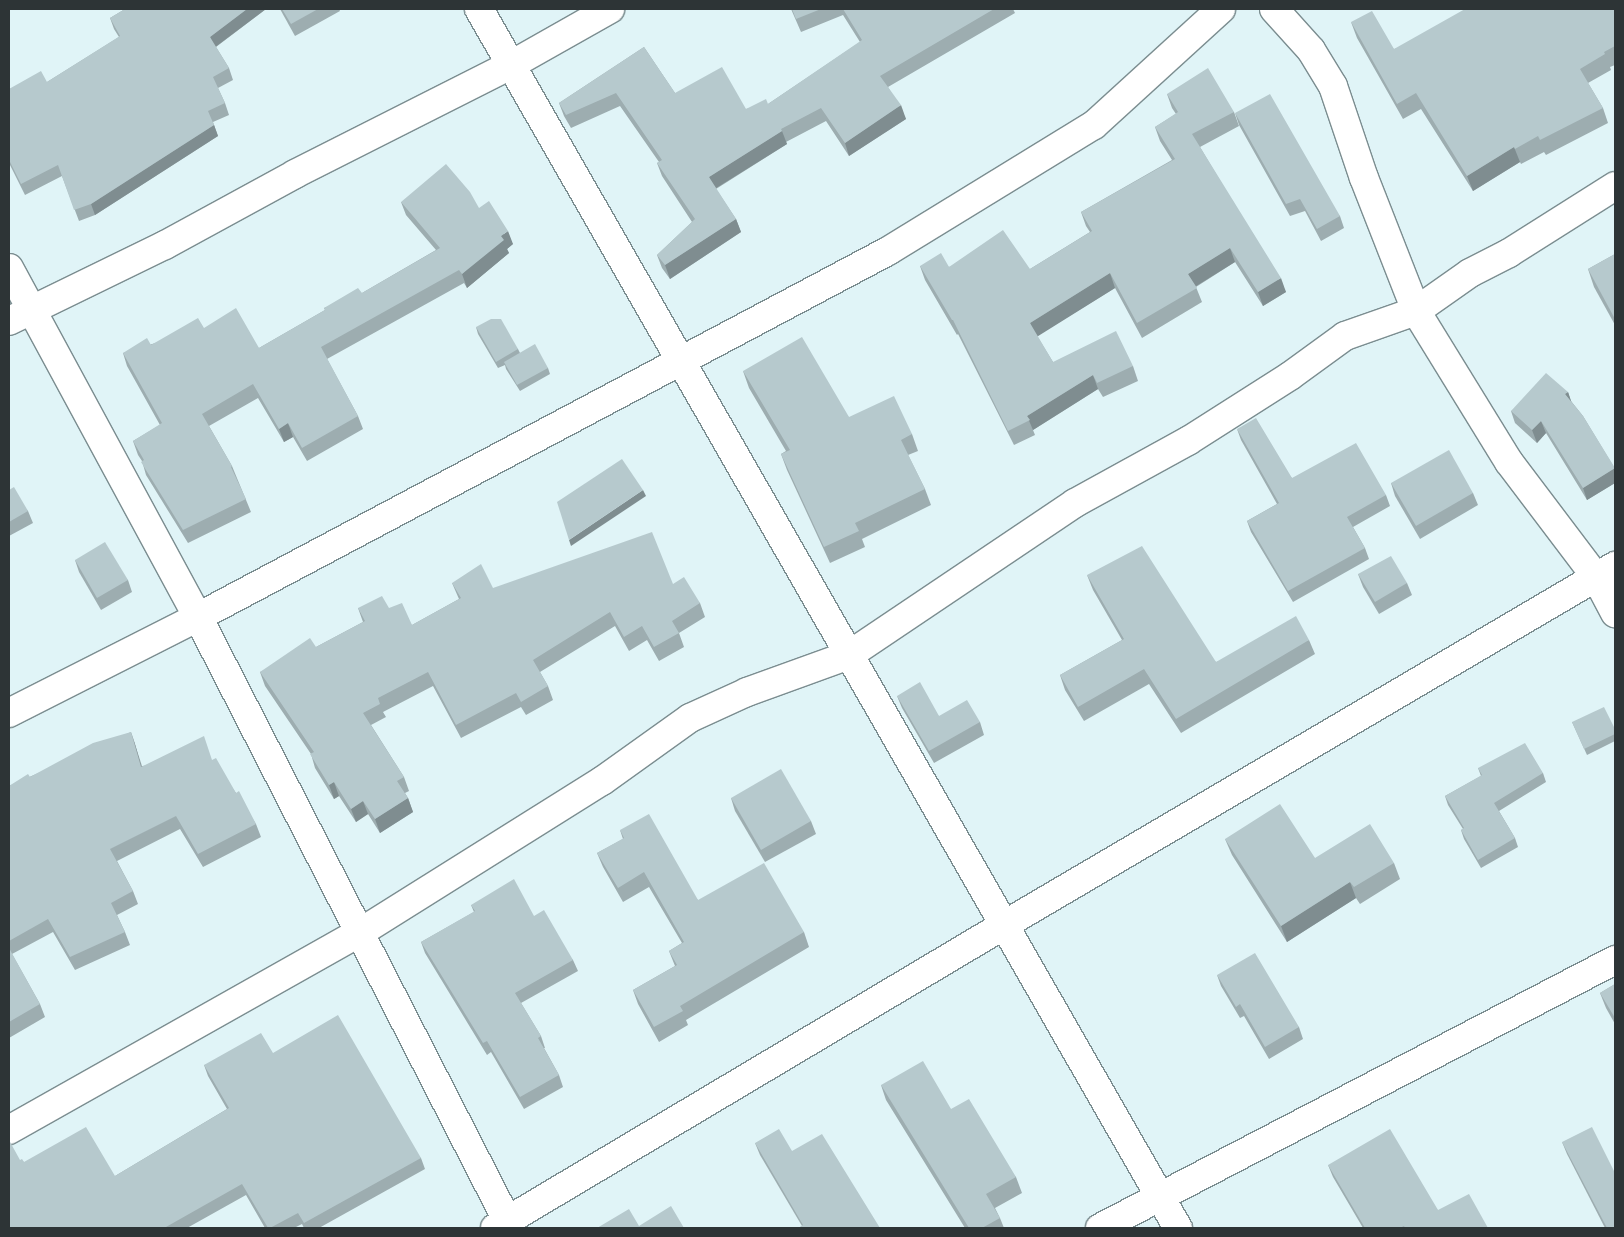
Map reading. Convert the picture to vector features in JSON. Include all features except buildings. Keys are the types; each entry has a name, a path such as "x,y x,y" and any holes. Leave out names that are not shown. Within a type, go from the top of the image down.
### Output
{"street":[{"path":"478,9 1178,1228"},
{"path":"21,315 165,245 295,174 511,65 610,9"},
{"path":"9,713 198,617 888,252 1094,125 1221,9"},
{"path":"1274,9 1310,50 1333,86 1364,178 1416,311 1509,462 1606,572 1615,613"},
{"path":"9,1130 361,932 602,781 690,718 747,692 849,655 1074,503 1188,441 1290,376 1345,336 1416,311 1470,274 1509,253 1615,186"},
{"path":"9,268 21,315 198,617 361,932 504,1226 1004,925 1606,572"},
{"path":"1100,1228 1615,960"}]}
